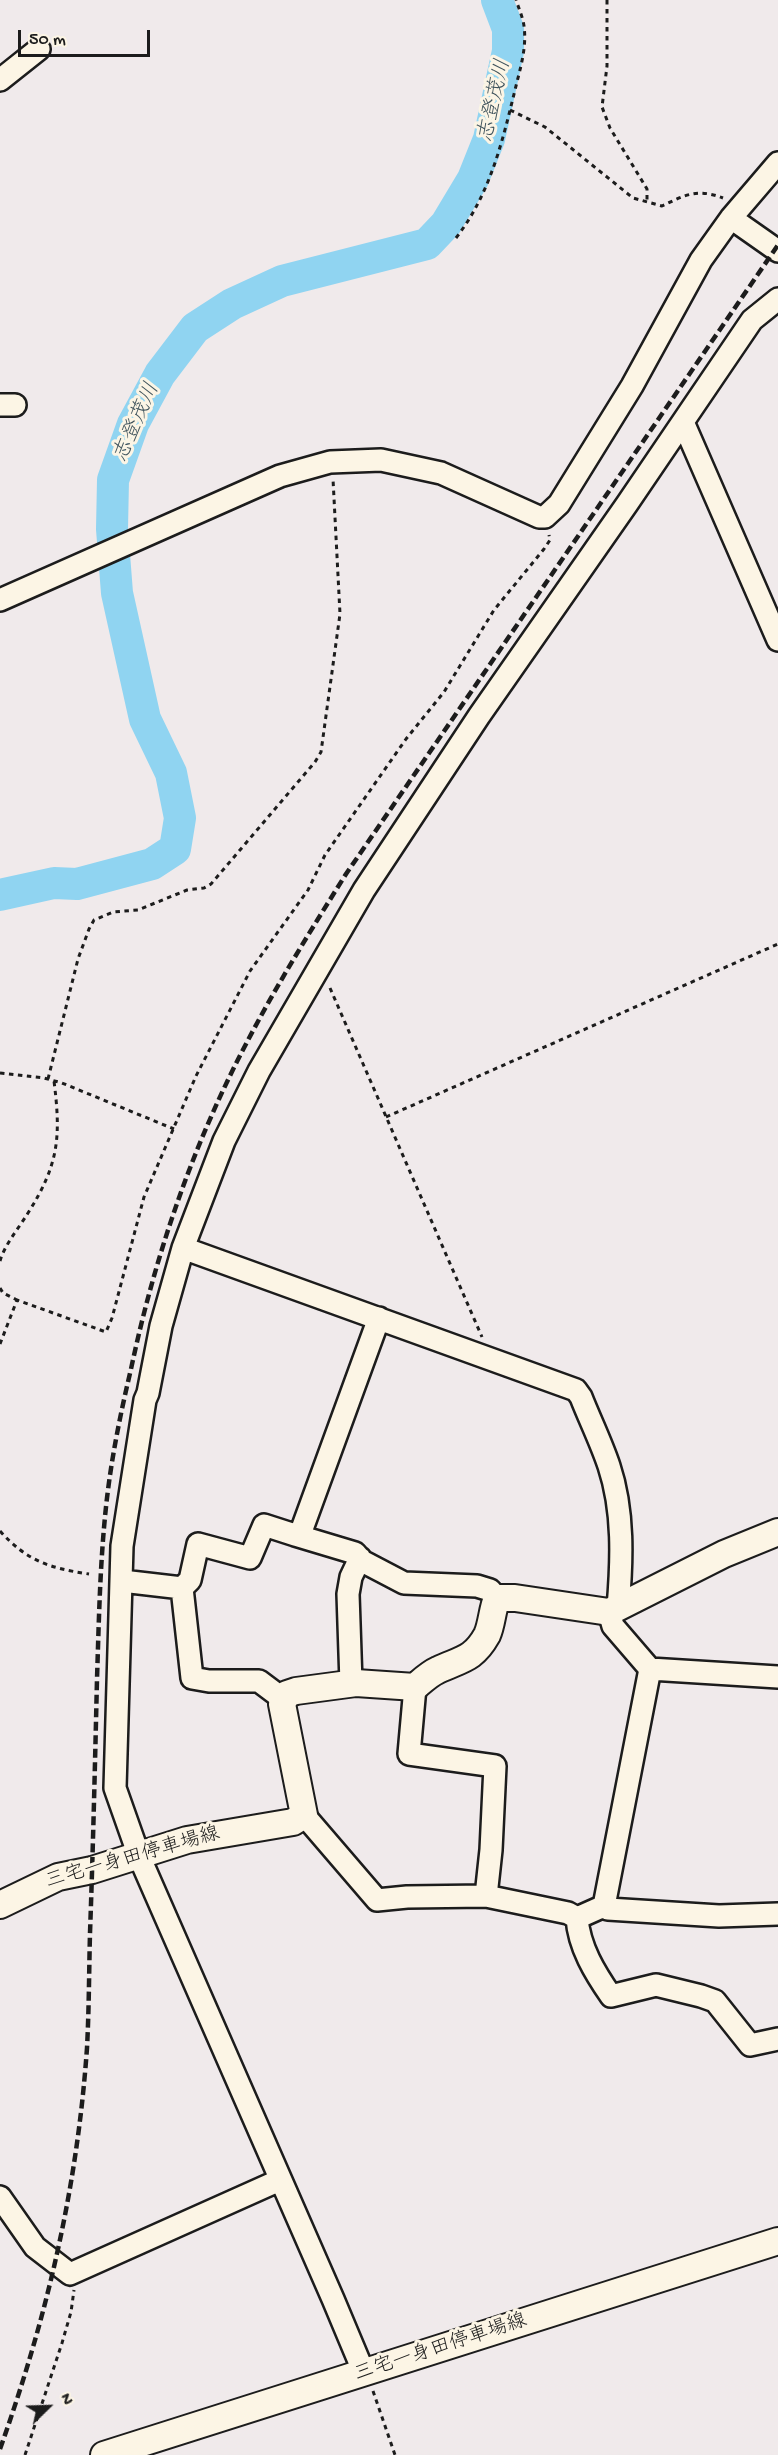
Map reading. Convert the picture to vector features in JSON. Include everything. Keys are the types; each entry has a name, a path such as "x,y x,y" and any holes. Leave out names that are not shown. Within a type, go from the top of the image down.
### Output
{"main road":[{"path":"304,1815 282,1704 283,1699 296,1690 351,1683 415,1687 431,1674 464,1660 474,1651 489,1631 492,1610 498,1598 613,1610 724,1554 778,1532"},
{"name":"三宅一身田停車場線","path":"0,1905 58,1877 92,1870 187,1840 292,1822 304,1815"},
{"name":"三宅一身田停車場線","path":"104,2455 778,2241"}],"street":[{"path":"0,80 39,49"},
{"path":"0,600 280,476 330,462 381,460 441,473 538,517 545,517 559,504 632,386 701,260 736,212 778,163"},
{"path":"736,212 778,251"},
{"path":"365,2373 139,1856 115,1788 124,1531 145,1400 161,1326 198,1204 240,1106 320,965 364,890 417,808 752,320 778,299"},
{"path":"683,422 778,640"},
{"path":"183,1248 576,1390 581,1397 609,1467 614,1488 621,1547 613,1626 650,1669 778,1677"},
{"path":"295,1535 302,1529 379,1318"},
{"path":"283,1699 259,1681 208,1681 192,1678 182,1588 189,1580 198,1544 250,1558 264,1525 355,1553 386,1575 404,1583 477,1586 490,1590 498,1598"},
{"path":"351,1683 348,1593 351,1577 360,1558"},
{"path":"122,1581 182,1588"},
{"path":"604,1906 650,1669"},
{"path":"415,1687 409,1754 495,1766 491,1850 486,1896"},
{"path":"304,1815 377,1900 407,1897 486,1896 568,1913 577,1918"},
{"path":"604,1906 608,1909 719,1916 778,1914"},
{"path":"577,1918 604,1906"},
{"path":"577,1918 578,1933 595,1973 611,1996 656,1985 701,1996 715,2001 750,2045 778,2039"},
{"path":"0,2197 35,2247 70,2274 280,2180"}],"path":[{"path":"456,238 473,217 491,178 510,110 524,52 524,27 516,0"},
{"path":"607,0 607,66 602,107 610,128 647,189 647,201"},
{"path":"510,110 545,127 633,198 662,206 689,193 710,193 736,212"},
{"path":"48,1079 78,959 88,929 94,920 113,912 138,910 187,890 204,888 211,884 321,752 340,614 330,462"},
{"path":"0,1288 3,1293 17,1300 106,1332 144,1197 196,1076 250,971 309,890 325,855 406,739 444,692 494,610 550,540 545,517"},
{"path":"386,1117 778,944"},
{"path":"320,965 491,1358"},
{"path":"0,1073 48,1079 174,1130"},
{"path":"0,1261 45,1186 53,1163 59,1118 54,1081"},
{"path":"0,1344 17,1300"},
{"path":"0,1531 18,1550 31,1559 65,1570 89,1574"},
{"path":"25,2455 71,2312 74,2294 70,2274"},
{"path":"365,2373 394,2455"}],"waterway":[{"name":"志登茂川","path":"0,895 54,883 77,884 152,864 175,849 180,818 171,773 145,719 117,593 112,529 113,480 133,424 160,374 195,328 232,304 282,281 427,244 446,224 473,179 489,139 508,51 508,29 497,0"}],"railway":[{"path":"0,2449 46,2301 76,2152 87,2048 99,1611 107,1498 117,1433 141,1327 177,1203 209,1122 246,1044 282,979 346,874 778,245"}]}
